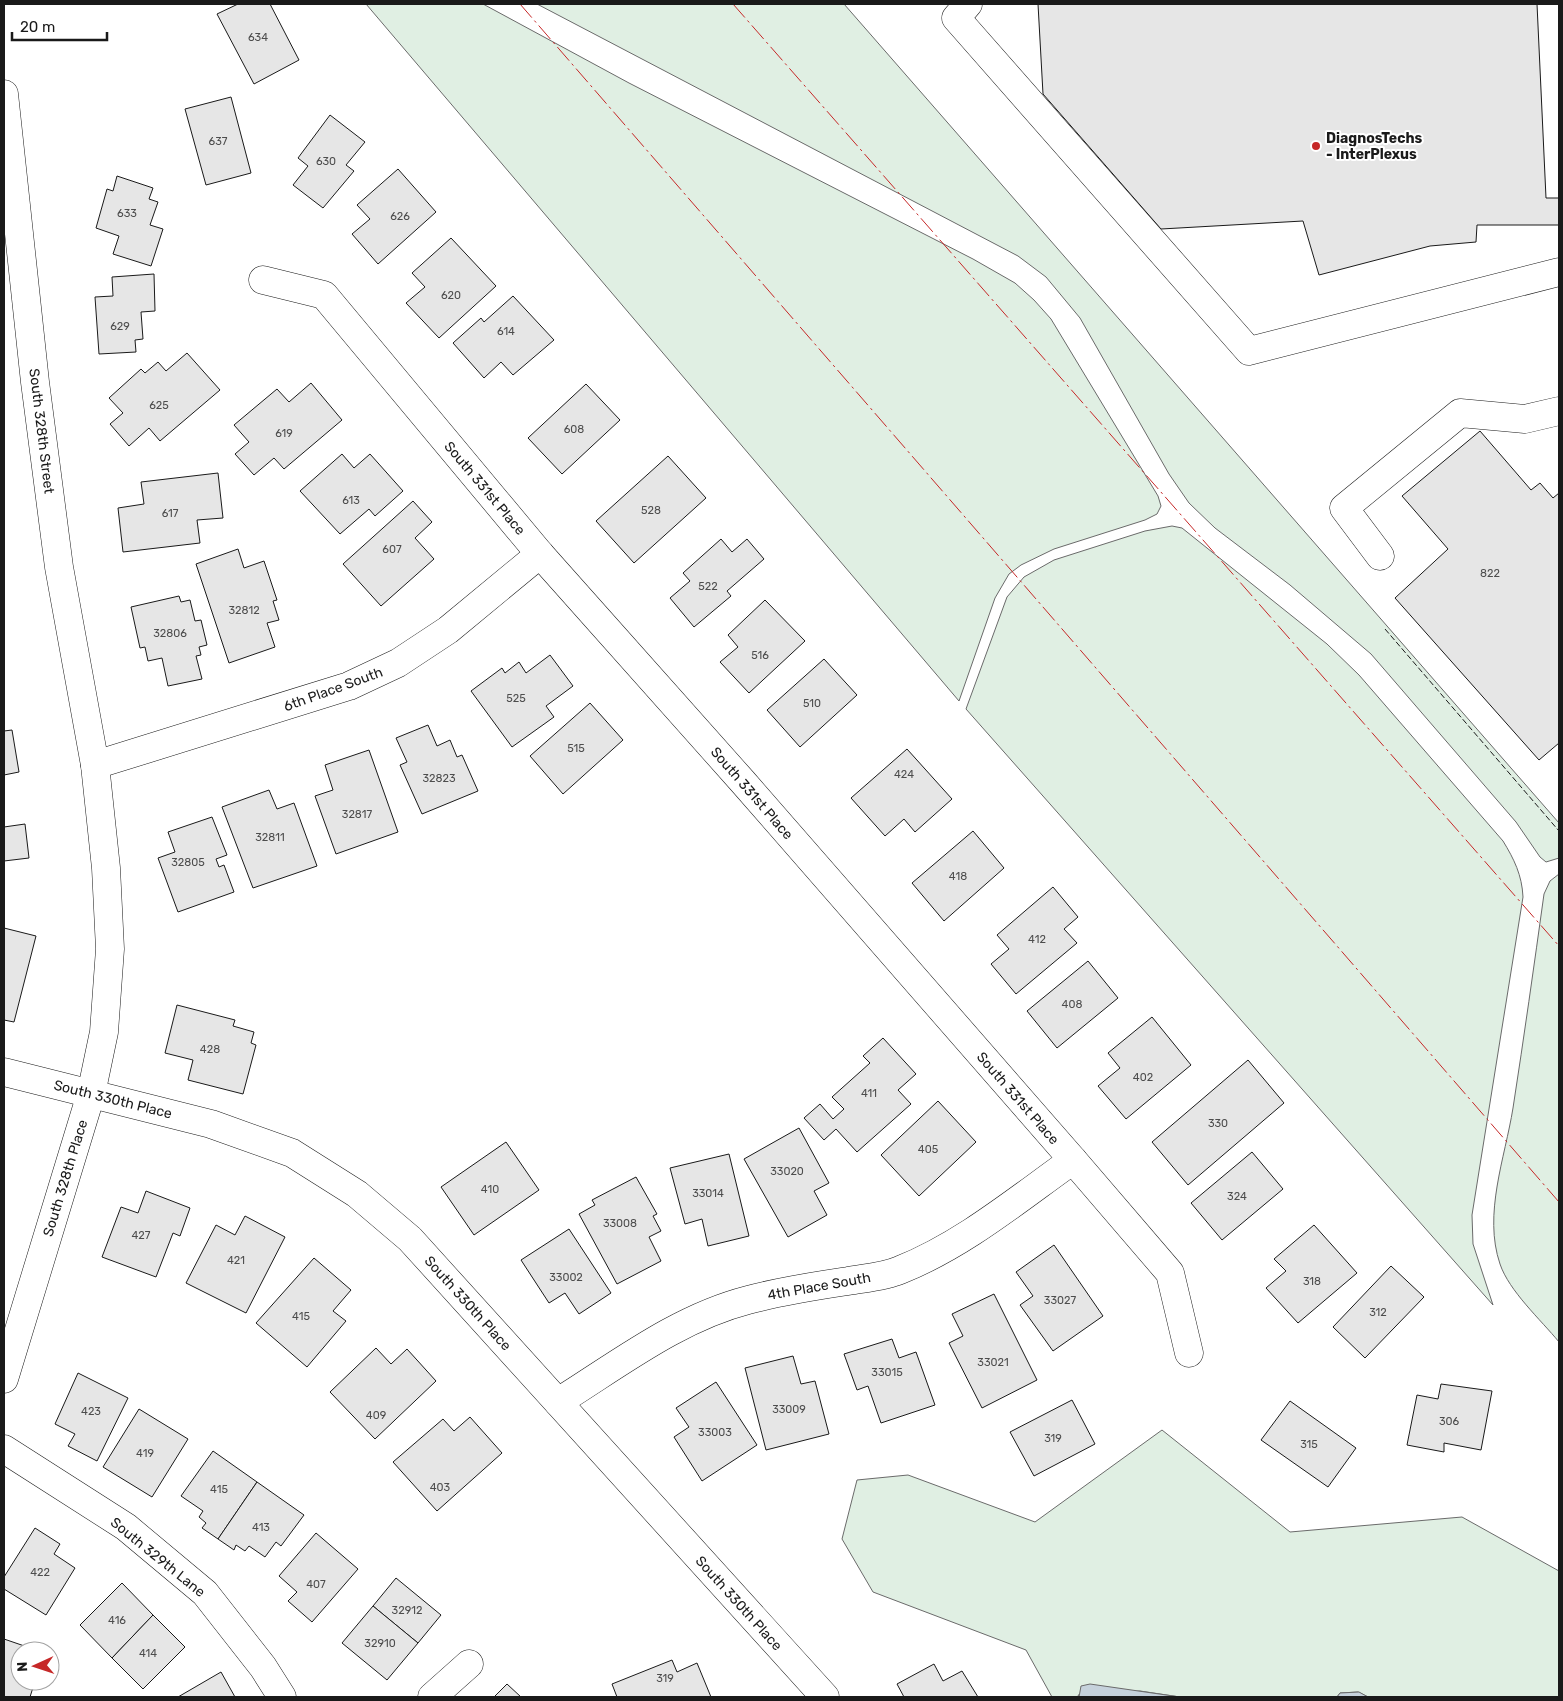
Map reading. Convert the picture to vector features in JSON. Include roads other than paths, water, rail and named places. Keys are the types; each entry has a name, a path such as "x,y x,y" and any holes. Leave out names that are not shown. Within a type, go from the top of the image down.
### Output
{"street":[{"path":"968,4 956,18 1249,351 1559,272"},
{"name":"South 328th Street","path":"4,95 35,382 59,568 95,765"},
{"name":"South 331st Place","path":"263,280 324,295 540,554 749,789 1073,1160 1170,1273 1190,1353"},
{"path":"1380,556 1344,508 1460,413 1525,420 1559,412"},
{"name":"6th Place South","path":"95,765 349,686 398,663 448,630 540,554"},
{"name":"South 328th Place","path":"4,1379 91,1094 104,1032 110,949 106,868 95,765"},
{"name":"South 330th Place","path":"4,1072 243,1134 292,1153 322,1170 357,1194 410,1239 825,1697"},
{"name":"4th Place South","path":"558,1402 673,1329 700,1316 746,1300 898,1272 977,1228 1073,1160"},
{"name":"South 329th Lane","path":"4,1449 126,1527 205,1593 263,1667 282,1697"},
{"path":"432,1697 469,1664"}],"place":[{"name":"DiagnosTechs - InterPlexus","path":"1316,146"}]}
